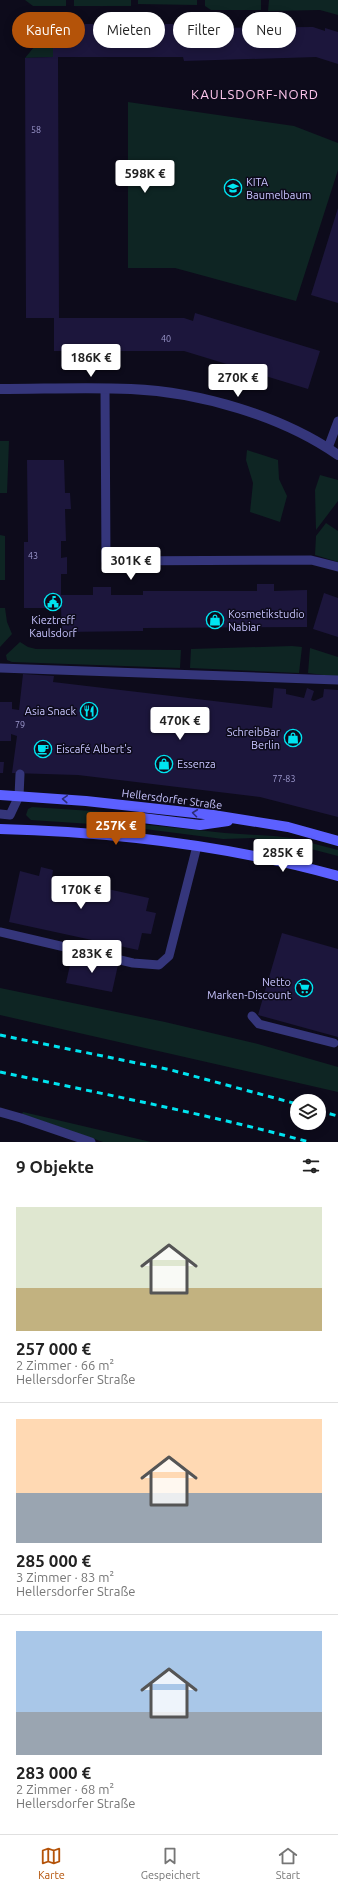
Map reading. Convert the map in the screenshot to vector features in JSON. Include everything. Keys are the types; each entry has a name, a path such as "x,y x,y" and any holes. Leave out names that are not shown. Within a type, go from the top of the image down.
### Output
{"main road":[{"name":"Hellersdorfer Straße","path":"0,795 141,806 238,819 288,827 338,841"},
{"path":"121,835 122,822 134,817 200,825 238,819"},
{"path":"0,828 121,835 233,851 293,864 338,876"}],"street":[{"path":"0,389 105,389 162,392 205,400 254,414 305,434 338,455"}],"lane":[{"path":"105,389 106,561 312,560 338,567"},
{"path":"328,448 338,421"},
{"path":"0,668 338,680"},
{"path":"0,814 10,814 19,796 20,774"},
{"path":"0,932 133,963 159,965 169,956 196,846"},
{"path":"252,1016 259,1024 334,1043"},
{"path":"0,1112 91,1142"}],"green space":[{"path":"25,0 66,0 66,6 33,6"},
{"path":"74,0 131,0 131,6 74,6"},
{"path":"138,0 197,0 197,5 138,4"},
{"path":"205,0 261,0 261,10 211,10 205,6"},
{"path":"269,0 338,0 338,15 320,10 268,11"},
{"path":"33,48 53,48 53,57 25,58"},
{"name":"KITA Baumelbaum","path":"128,102 294,126 338,143 338,170 296,301 175,268 128,268"},
{"path":"0,441 9,441 7,493 0,493"},
{"path":"247,450 278,460 279,479 287,496 280,522 250,512 253,483 246,460"},
{"path":"320,475 338,480 338,501 316,530 315,490"},
{"path":"326,523 338,531 338,562 315,555 316,536"},
{"path":"0,535 5,536 5,580 0,580"},
{"path":"0,608 5,608 7,622 12,634 0,647"},
{"path":"20,642 28,647 36,649 181,650 180,668 12,662 7,660 6,655"},
{"path":"302,647 299,673 190,668 191,649"},
{"path":"310,648 338,657 338,677 308,673"},
{"path":"32,807 107,812 114,818 113,821 106,825 31,820 26,815 28,809"},
{"path":"139,824 292,838 338,850 338,856 288,843 253,838 223,839 137,828"},
{"path":"0,988 165,1022 258,1044 338,1067 338,1092 0,1015"},
{"path":"23,1112 151,1142 103,1142 22,1114"}],"building":[{"path":"85,24 93,24 93,48 165,48 165,24 173,24 173,48 234,48 234,28 242,28 242,48 296,48 296,27 313,27 325,31 325,28 338,32 338,64 316,57 184,61 183,57 58,57 59,318 184,318 193,321 195,313 320,351 308,389 184,351 54,351 54,318 26,318 25,58 53,57 53,48 85,48"},
{"path":"338,208 338,303 311,295"},
{"path":"27,460 64,460 65,493 70,493 71,509 65,509 66,541 61,541 61,558 67,557 67,574 61,574 61,595 93,595 93,587 111,587 111,595 143,595 143,591 257,591 257,584 274,584 274,591 307,590 307,627 143,628 143,631 62,632 61,608 24,608 24,542 28,542"},
{"path":"324,593 338,598 338,637 313,629"},
{"path":"23,674 54,676 53,682 272,708 274,688 286,689 286,694 304,698 307,688 314,691 311,700 314,701 323,697 324,689 338,690 338,817 260,797 78,775 12,773 17,736 11,734 11,741 0,741 0,702 12,702 12,709 19,710"},
{"path":"0,762 4,762 3,773 0,773"},
{"path":"41,867 53,870 52,877 149,898 146,911 156,913 151,934 142,933 138,950 9,922 20,871 39,876"},
{"name":"Netto Marken-Discount","path":"282,933 338,949 338,1037 258,1015"},
{"path":"72,956 118,965 112,992 66,983"}],"railway":[{"path":"0,1035 171,1070 290,1102"},
{"path":"0,1072 194,1113 309,1142"},
{"path":"326,1113 338,1116"}],"place":[{"name":"KITA Baumelbaum","path":"233,188"},
{"name":"Kieztreff Kaulsdorf","path":"53,602"},
{"name":"Kosmetikstudio Nabiar","path":"215,620"},
{"name":"Asia Snack","path":"89,711"},
{"name":"SchreibBar Berlin","path":"293,738"},
{"name":"Eiscafé Albert's","path":"43,749"},
{"name":"Essenza","path":"164,764"},
{"name":"Netto Marken-Discount","path":"304,988"}],"district":[{"name":"KAULSDORF-NORD","path":"255,94"}]}
